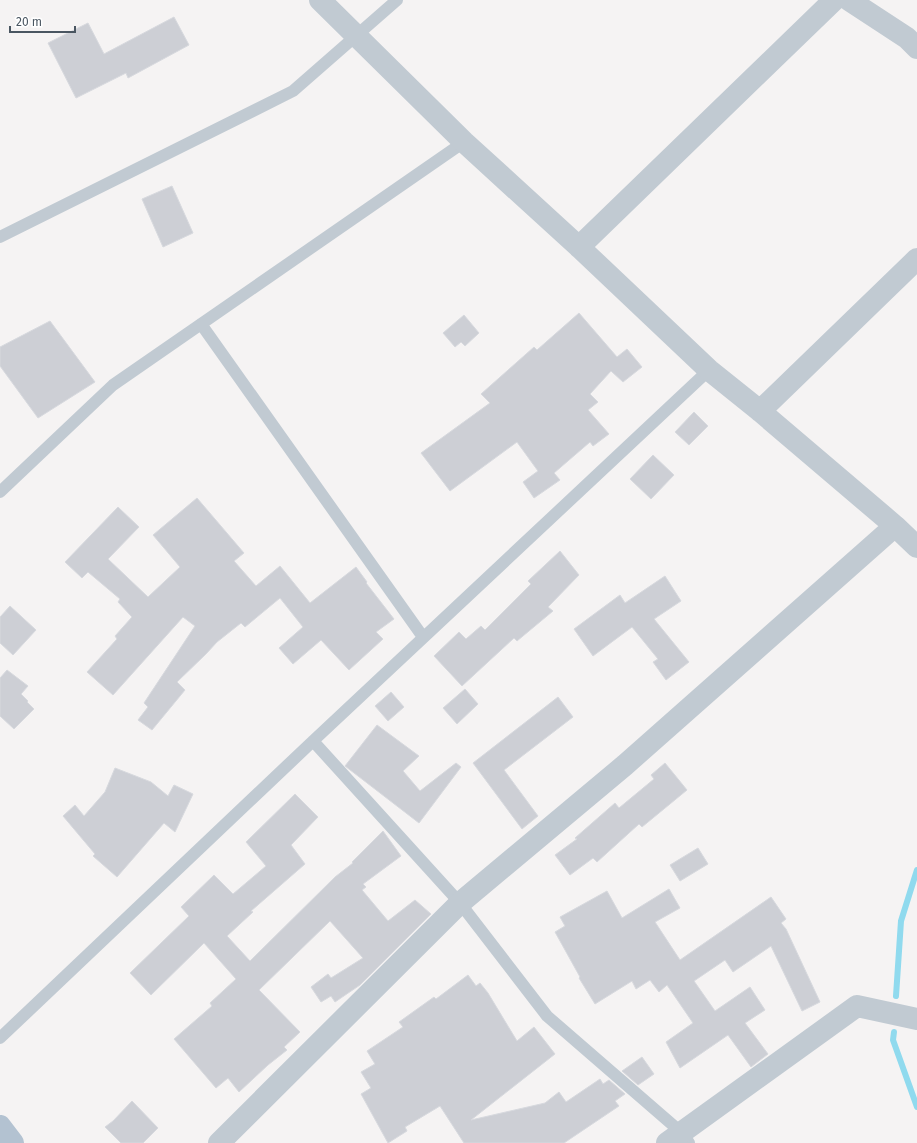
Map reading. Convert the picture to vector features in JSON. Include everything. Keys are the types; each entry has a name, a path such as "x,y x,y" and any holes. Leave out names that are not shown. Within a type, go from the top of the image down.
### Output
{"main road":[{"path":"0,1126 13,1143"}],"street":[{"path":"320,0 464,142 579,247 709,370 760,411 917,546"},
{"path":"579,247 834,0"},
{"path":"849,0 906,38 917,48"},
{"path":"760,411 917,259"},
{"path":"219,1143 460,904 625,765 895,526"},
{"path":"679,1140 857,1006 917,1019"}],"lane":[{"path":"0,237 293,91 397,0"},
{"path":"0,492 113,385 464,142"},
{"path":"201,324 423,637"},
{"path":"0,1038 423,637 709,370"},
{"path":"313,741 460,904 547,1016 679,1140"}],"building":[{"path":"174,17 189,45 128,78 126,73 76,98 48,43 88,23 104,54"},
{"path":"172,186 193,233 163,247 142,199"},
{"path":"579,313 617,357 627,349 642,367 623,382 611,371 590,394 598,402 588,410 609,434 593,446 590,442 554,473 560,480 534,498 523,482 538,471 517,442 450,491 421,453 490,403 481,394 534,347 537,350"},
{"path":"464,315 479,333 465,346 461,342 455,347 443,333"},
{"path":"50,321 95,382 38,418 0,366 0,347"},
{"path":"694,412 708,426 689,445 675,432"},
{"path":"653,455 674,475 651,499 630,479"},
{"path":"197,498 244,553 234,561 256,586 280,566 310,603 356,567 367,582 366,583 394,619 376,632 383,639 349,670 321,640 293,664 279,648 303,627 280,598 245,627 241,623 217,642 177,682 185,690 152,730 138,720 148,707 144,703 195,626 183,617 113,695 87,672 117,639 115,636 132,617 118,602 120,599 88,572 82,578 65,562 118,507 139,527 108,559 148,597 180,567 153,535"},
{"path":"560,551 579,575 548,607 553,611 517,641 514,638 462,686 434,656 459,632 466,639 481,626 485,630 531,584 528,581"},
{"path":"665,576 681,601 654,619 689,662 666,680 653,662 658,659 632,627 593,656 574,629 620,595 625,603"},
{"path":"10,606 36,630 13,655 0,643 0,617"},
{"path":"7,670 28,686 21,694 34,709 14,729 0,716 0,678"},
{"path":"465,689 478,704 457,724 443,708"},
{"path":"391,692 404,707 388,721 375,706"},
{"path":"558,697 573,717 504,770 538,816 522,829 473,763"},
{"path":"377,725 419,756 403,771 420,791 456,763 461,767 419,823 345,766"},
{"path":"665,763 687,790 642,827 639,824 597,862 593,858 570,875 555,855 577,839 575,838 615,803 619,808 654,779 651,775"},
{"path":"115,768 151,782 168,796 174,785 193,794 175,832 164,823 117,877 93,856 95,854 63,816 75,805 84,816 105,792"},
{"path":"295,794 318,817 291,845 305,864 251,911 253,912 227,936 250,961 335,877 353,863 352,862 383,831 401,856 363,884 366,887 362,890 388,921 415,900 431,914 360,985 335,1002 331,996 321,1002 311,987 328,974 331,978 363,958 330,921 259,990 300,1032 284,1047 287,1050 268,1065 239,1092 228,1078 216,1088 174,1039 212,1006 210,1003 236,979 204,943 151,995 130,973 189,916 181,907 214,875 233,894 266,866 246,842"},
{"path":"698,848 708,864 680,881 670,865"},
{"path":"669,889 680,908 655,922 680,960 771,897 786,919 781,923 786,929 820,1002 802,1011 771,946 733,972 725,960 694,981 715,1011 750,987 765,1010 745,1023 768,1054 751,1067 728,1035 680,1068 666,1042 693,1023 667,985 659,992 650,980 636,989 632,981 595,1004 579,978 580,977 555,932 565,926 560,917 607,891 622,918"},
{"path":"468,975 476,986 480,983 488,993 517,1041 534,1027 555,1054 471,1120 545,1103 559,1092 566,1102 600,1079 603,1084 609,1080 625,1094 615,1101 619,1106 564,1143 464,1143 440,1106 405,1127 407,1131 388,1143 361,1094 371,1088 361,1072 375,1064 367,1051 403,1027 399,1022 434,997 436,999"},
{"path":"642,1057 654,1074 638,1085 622,1071"},
{"path":"132,1101 158,1128 143,1143 121,1143 105,1127 113,1121"}],"waterway":[{"path":"896,996 901,921 917,870"},
{"path":"894,1032 893,1040 917,1107"}]}
